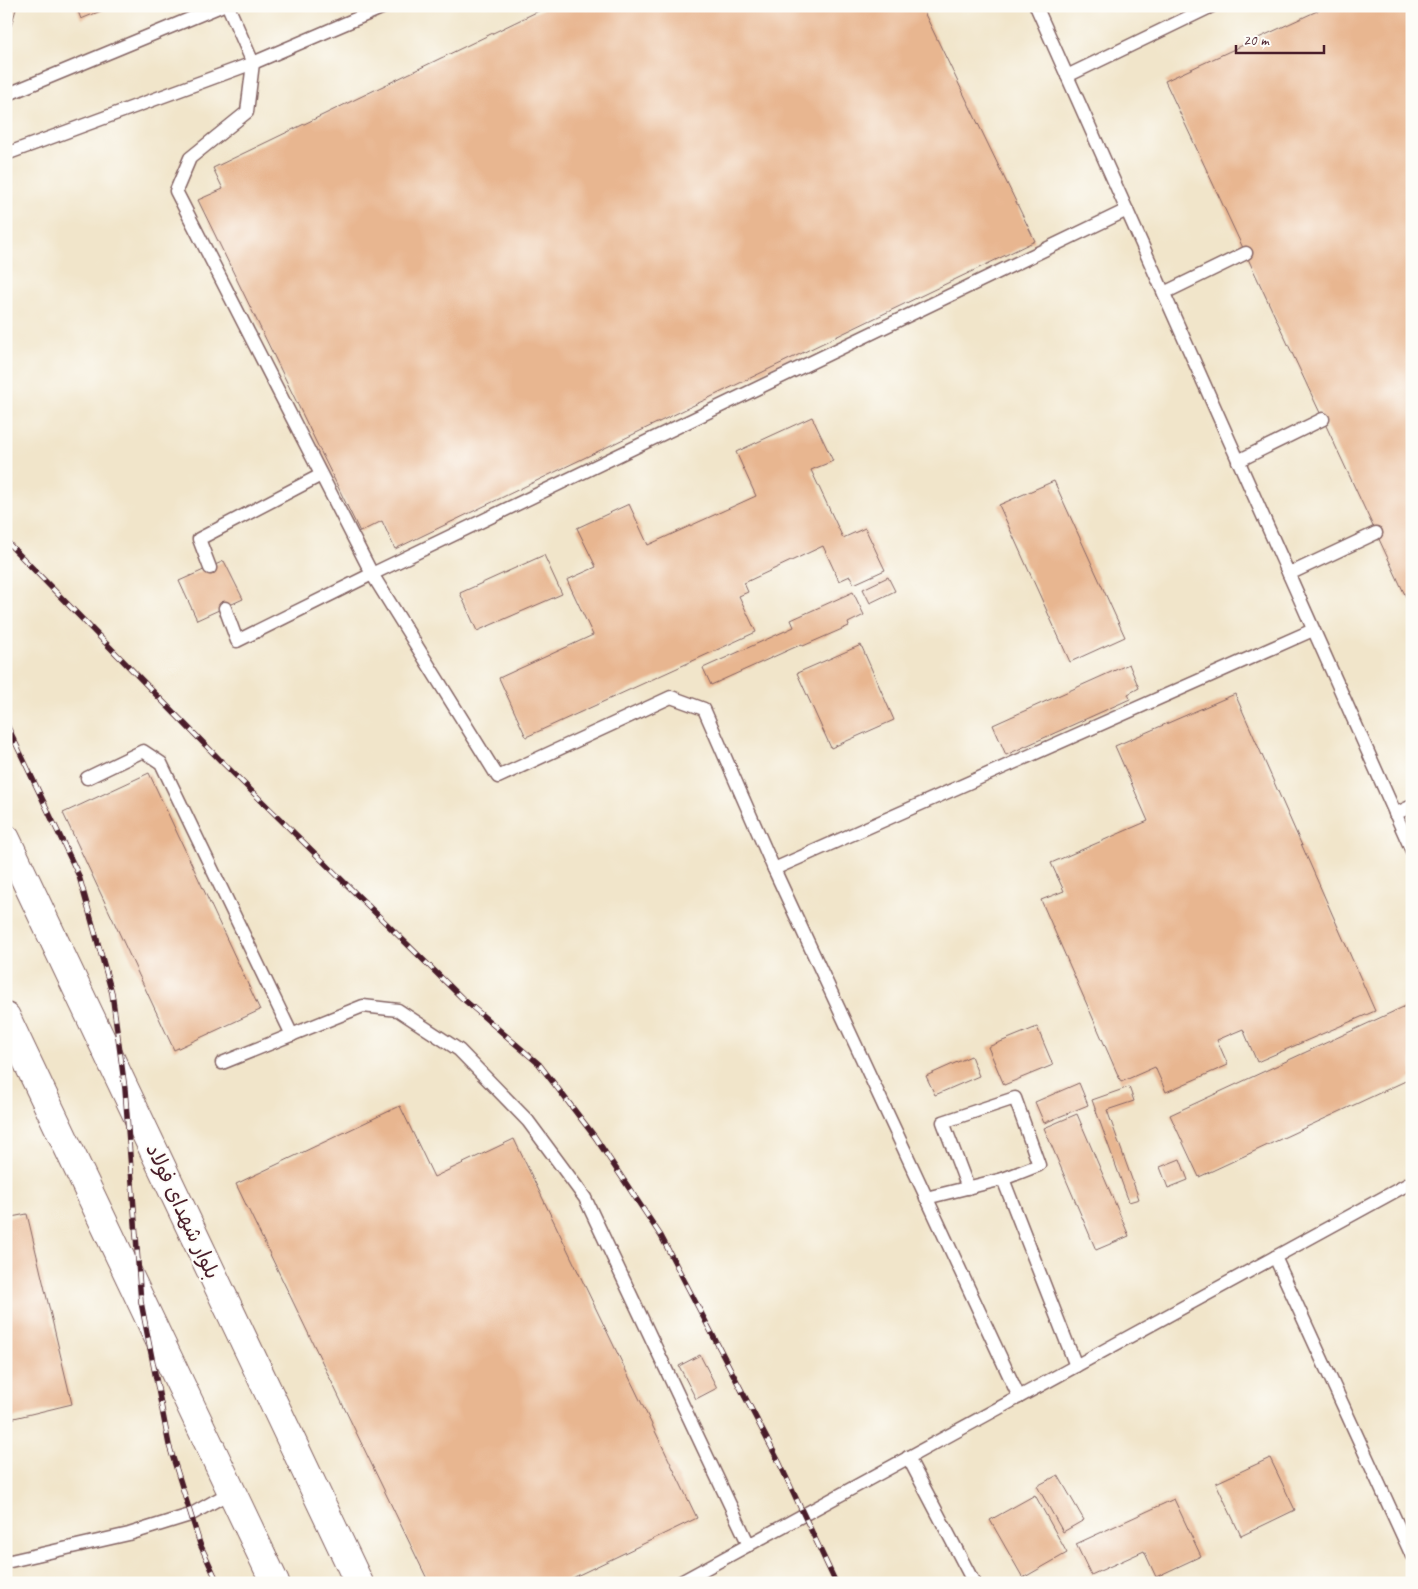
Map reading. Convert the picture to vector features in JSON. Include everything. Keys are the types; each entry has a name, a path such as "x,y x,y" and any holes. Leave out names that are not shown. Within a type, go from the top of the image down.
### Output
{"street":[{"name":"بلوار شهدای فولاد","path":"6,839 359,1583"},
{"path":"6,1017 275,1583"}],"lane":[{"path":"6,95 221,6"},
{"path":"228,6 253,63 247,112 190,158 176,191 372,574 498,777 671,697 704,709 774,869 1019,1397"},
{"path":"6,154 253,63 386,6"},
{"path":"1036,6 1412,851"},
{"path":"1067,76 1212,6"},
{"path":"225,608 237,640 1127,210"},
{"path":"1164,293 1246,253"},
{"path":"1238,461 1323,419"},
{"path":"210,568 199,539 321,475"},
{"path":"1288,574 1376,532"},
{"path":"774,869 1313,630"},
{"path":"87,778 143,751 161,763 292,1035"},
{"path":"1395,814 1412,806"},
{"path":"222,1063 363,1006 398,1010 459,1050 528,1121 585,1198 748,1545"},
{"path":"926,1198 968,1188 1003,1179 1039,1165 1016,1098 943,1122 968,1188"},
{"path":"1003,1179 1076,1366"},
{"path":"679,1583 1412,1182"},
{"path":"1275,1257 1412,1556"},
{"path":"908,1457 974,1583"},
{"path":"6,1562 129,1534 190,1515 232,1492"}],"building":[{"path":"6,6 17,6 11,26 6,24"},
{"path":"76,6 113,6 81,19"},
{"path":"549,6 921,6 1035,241 395,549 382,521 360,532 198,200 223,189 213,168"},
{"path":"1328,6 1412,6 1412,595 1406,597 1165,81"},
{"path":"812,417 833,461 811,470 843,538 865,528 885,570 854,584 850,576 839,581 823,546 744,583 748,592 739,596 756,632 526,737 499,678 593,635 567,580 596,567 577,528 629,504 648,545 756,496 736,452"},
{"path":"1054,481 1125,637 1070,662 999,505"},
{"path":"544,555 562,594 477,631 460,593"},
{"path":"224,561 243,599 197,620 179,581"},
{"path":"888,577 895,591 870,603 863,589"},
{"path":"853,592 864,615 848,623 849,626 803,646 802,644 711,685 703,668 794,627 791,620"},
{"path":"861,645 894,720 831,748 797,673"},
{"path":"1129,664 1139,688 1128,694 1130,699 1006,755 993,725"},
{"path":"1235,694 1375,1011 1257,1062 1243,1029 1217,1040 1228,1065 1166,1092 1155,1067 1121,1082 1041,900 1064,891 1051,863 1148,821 1115,746"},
{"path":"149,773 260,1010 174,1050 63,813"},
{"path":"1412,1003 1412,1078 1199,1177 1170,1115"},
{"path":"1037,1027 1053,1065 1004,1085 988,1047"},
{"path":"971,1056 979,1076 935,1095 926,1076"},
{"path":"1079,1083 1088,1105 1044,1123 1035,1102"},
{"path":"1129,1087 1134,1101 1107,1110 1139,1199 1129,1202 1092,1100"},
{"path":"400,1106 434,1177 514,1139 697,1518 562,1583 429,1583 236,1184"},
{"path":"1077,1114 1129,1236 1096,1250 1044,1128"},
{"path":"1180,1159 1188,1180 1168,1188 1160,1167"},
{"path":"27,1214 72,1404 6,1420 6,1218"},
{"path":"700,1355 717,1388 696,1399 679,1366"},
{"path":"1270,1458 1295,1510 1241,1536 1216,1483"},
{"path":"1058,1475 1084,1520 1063,1532 1037,1486"},
{"path":"1035,1495 1067,1553 1023,1578 990,1520"},
{"path":"1174,1499 1201,1556 1156,1577 1144,1551 1091,1575 1076,1544"}],"railway":[{"path":"6,541 221,761 462,998 539,1064 595,1137 661,1236 779,1462 836,1583"},
{"path":"6,723 79,876 112,993 125,1089 141,1302 169,1445 200,1544 218,1583"}]}
